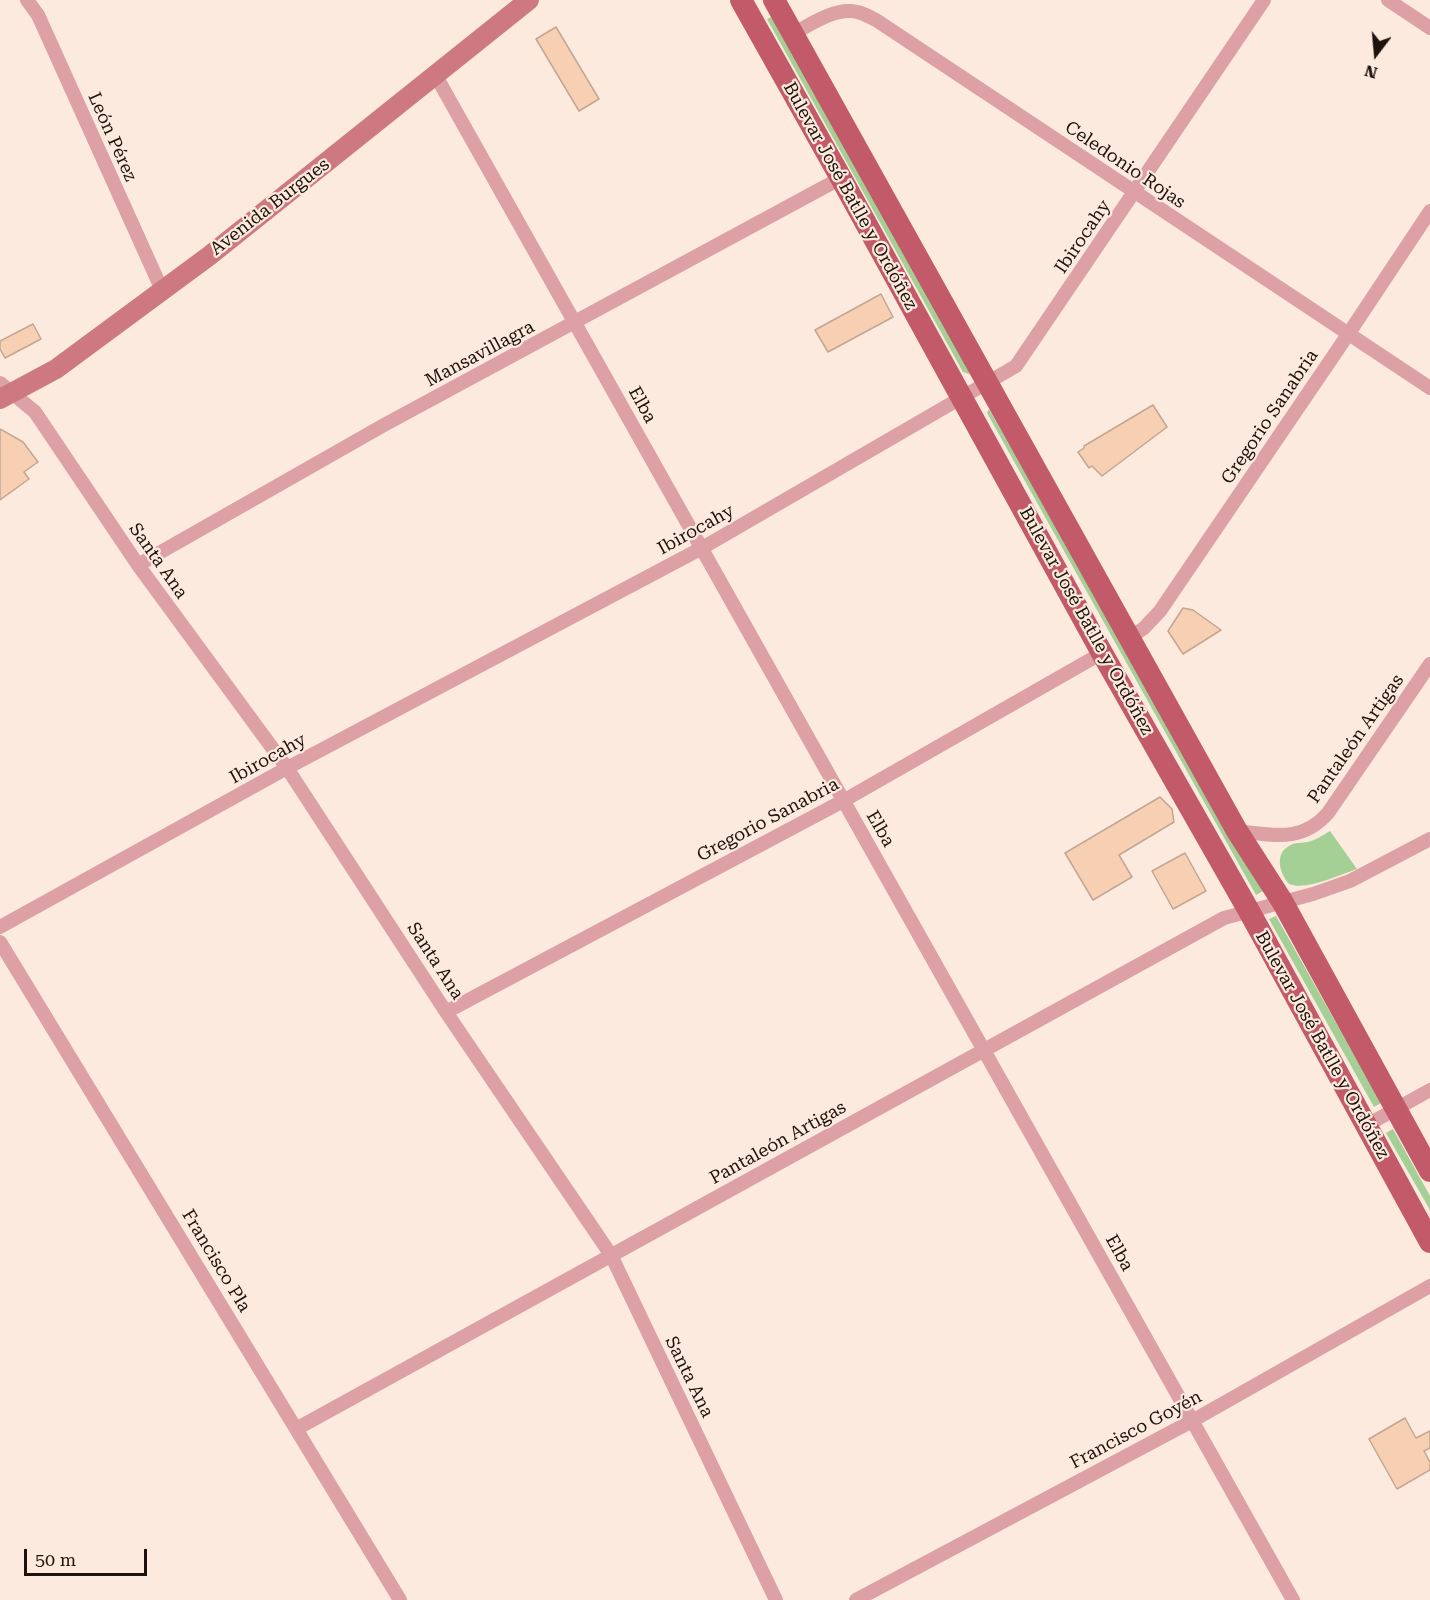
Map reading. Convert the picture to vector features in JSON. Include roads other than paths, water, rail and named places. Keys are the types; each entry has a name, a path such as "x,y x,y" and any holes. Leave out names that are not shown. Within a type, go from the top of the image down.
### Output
{"main road":[{"name":"Bulevar José Batlle y Ordóñez","path":"741,0 1102,653 1249,911 1430,1242"},
{"name":"Bulevar José Batlle y Ordóñez","path":"774,0 987,384 1131,637 1237,831 1281,901 1430,1171"}],"street":[{"name":"León Pérez","path":"27,0 38,15 162,290"},
{"name":"Avenida Burgues","path":"4,391 56,369 209,256 530,0"},
{"name":"Ibirocahy","path":"0,927 287,768 702,548 1016,366 1264,0"},
{"path":"1388,0 1430,28"},
{"name":"Celedonio Rojas","path":"793,34 829,16 845,11 857,12 876,20 1430,388"},
{"name":"Elba","path":"436,76 1293,1600"},
{"name":"Mansavillagra","path":"138,565 384,425 841,178"},
{"name":"Gregorio Sanabria","path":"1131,637 1144,628 1160,611 1430,211"},
{"name":"Santa Ana","path":"4,391 35,412 138,565 287,768 611,1256 776,1600"},
{"name":"Gregorio Sanabria","path":"447,1012 843,801 1102,653"},
{"name":"Pantaleón Artigas","path":"1237,831 1290,835 1301,833 1319,824 1430,664"},
{"name":"Pantaleón Artigas","path":"296,1429 1224,918 1313,894 1350,881 1430,839"},
{"name":"Francisco Pla","path":"0,942 400,1600"},
{"path":"1365,1126 1430,1090"},
{"name":"Francisco Goyén","path":"856,1600 1192,1421 1430,1286"}]}
